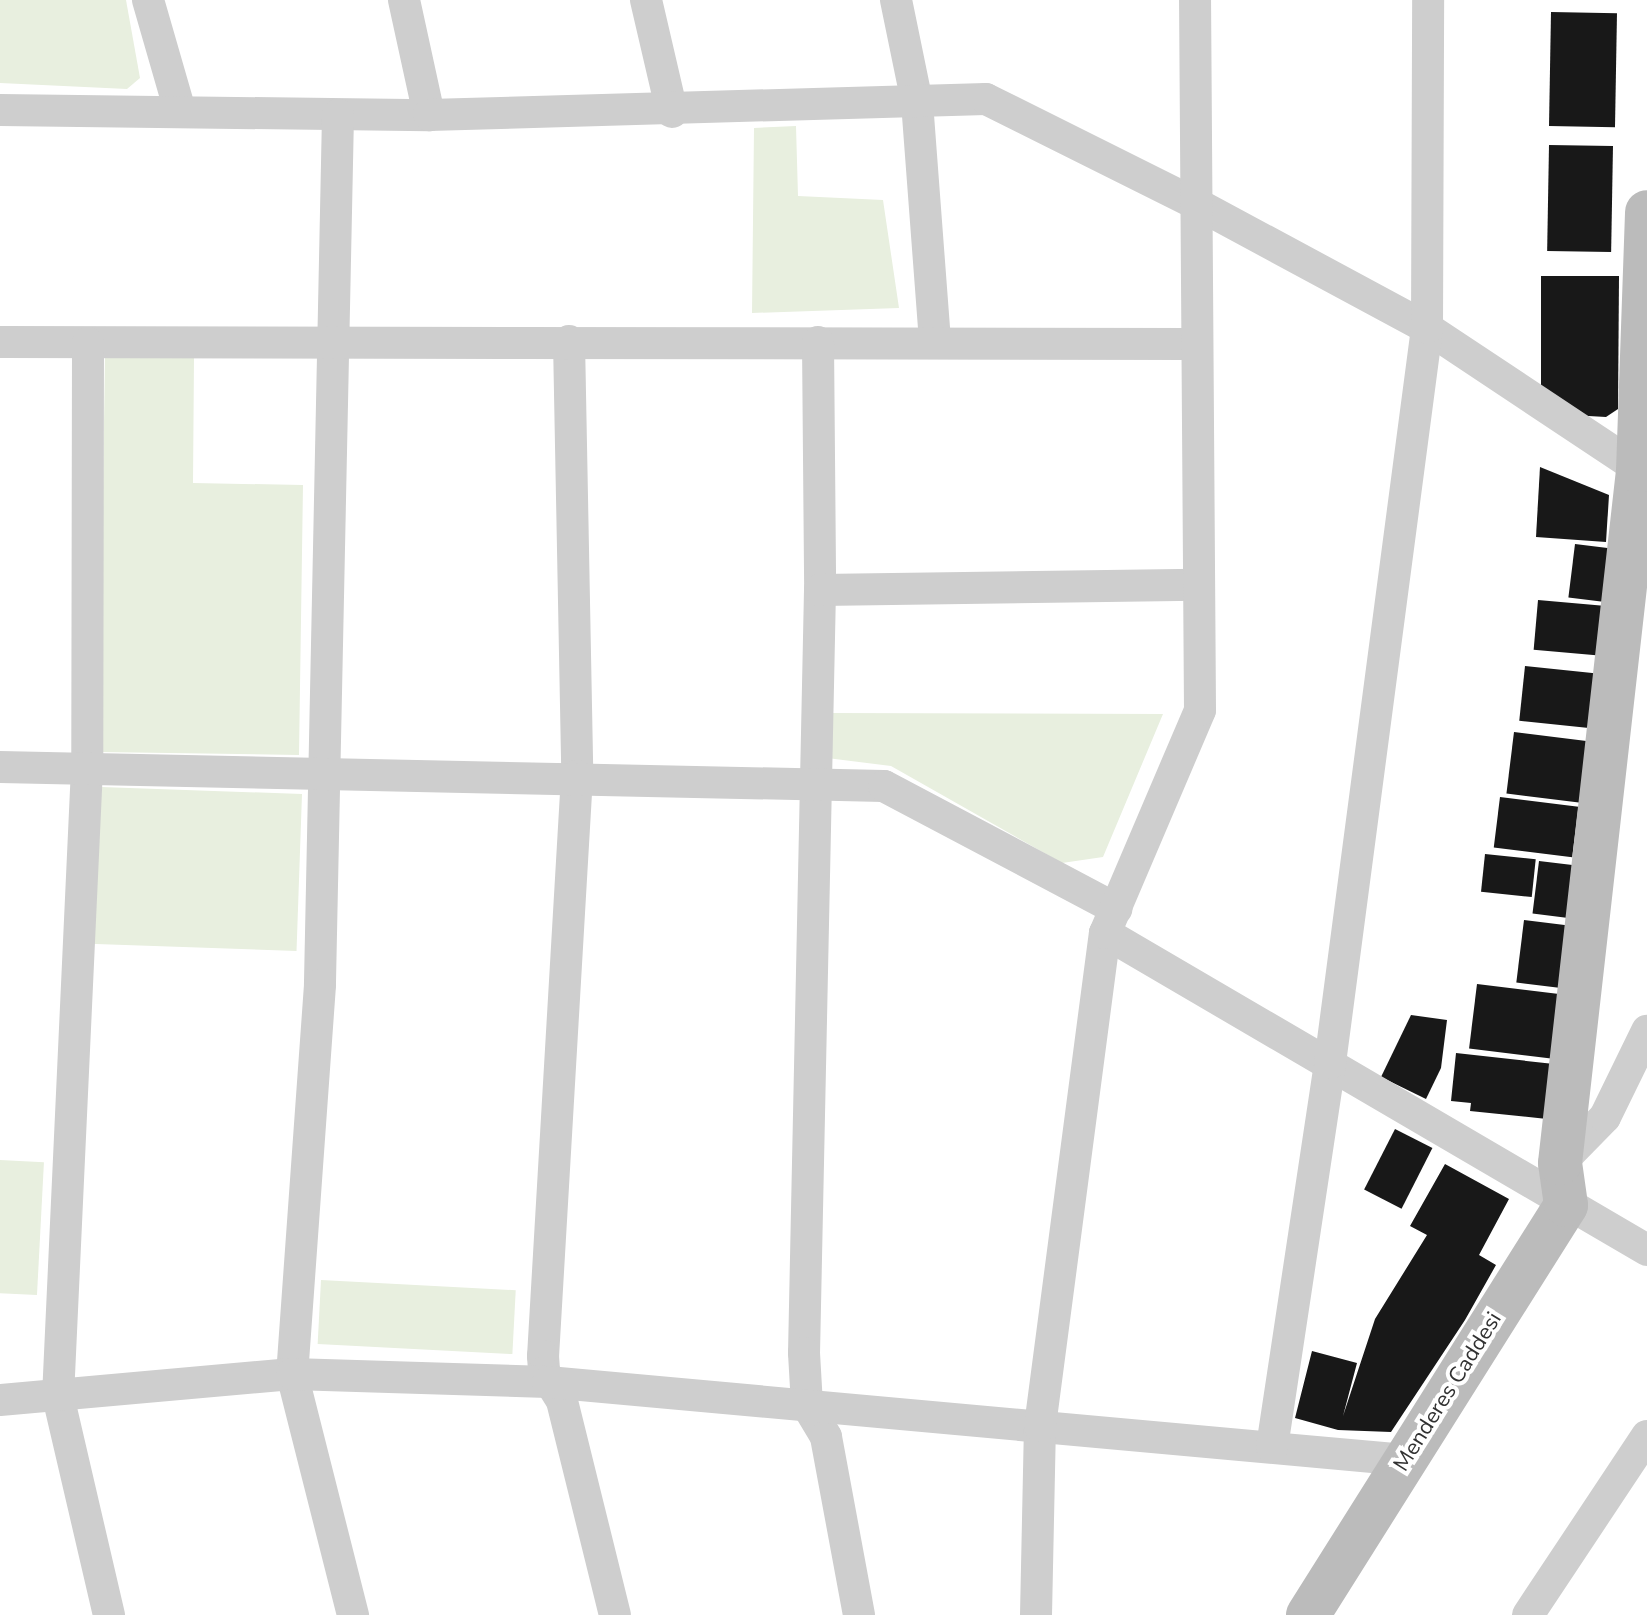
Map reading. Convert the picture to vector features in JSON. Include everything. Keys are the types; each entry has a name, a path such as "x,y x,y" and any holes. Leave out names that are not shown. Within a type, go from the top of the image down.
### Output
{"street":[{"path":"148,0 180,111"},
{"path":"404,0 429,115"},
{"path":"646,0 672,112"},
{"path":"896,0 917,102 935,341"},
{"path":"1036,1615 1040,1426 1110,921 1200,710 1196,344 1199,205 1195,0"},
{"path":"1272,1447 1330,1063 1427,328 1428,0"},
{"path":"0,110 429,115 672,112 986,99 1199,205 1427,328 1642,472"},
{"path":"338,115 322,770 320,985 292,1374 353,1615"},
{"path":"1566,1205 1560,1163 1642,472 1647,212"},
{"path":"569,341 577,776 537,1378 568,1423 615,1615"},
{"path":"0,342 935,341 1196,344"},
{"path":"818,342 820,590 806,1393 826,1437 859,1615"},
{"path":"88,343 87,768 58,1396 109,1615"},
{"path":"820,590 1197,585"},
{"path":"0,767 322,770 884,786 1110,921 1330,1063 1647,1250"},
{"path":"1560,1163 1605,1117 1647,1031"},
{"name":"Menderes Caddesi","path":"1308,1615 1566,1205"},
{"path":"0,1400 292,1374 537,1378 607,1388 769,1402 806,1393 845,1408 1405,1460"},
{"path":"568,1423 578,1395 607,1388"},
{"path":"826,1437 829,1416 845,1408"},
{"path":"1528,1615 1647,1436"}],"green space":[{"path":"0,0 126,0 140,78 127,89 0,83"},
{"path":"796,126 798,196 883,200 899,308 752,313 754,128"},
{"path":"105,357 194,358 193,483 303,485 299,755 99,752"},
{"path":"827,713 1163,714 1103,857 1062,863 891,766 827,758"},
{"path":"94,787 302,794 297,951 89,944"},
{"path":"0,1160 44,1162 37,1295 0,1293"},
{"path":"321,1280 516,1290 512,1354 318,1344"}],"building":[{"path":"1551,12 1617,13 1615,127 1549,126"},
{"path":"1549,145 1613,146 1611,252 1547,251"},
{"path":"1541,276 1619,276 1618,409 1606,417 1571,415 1541,391"},
{"path":"1540,467 1609,495 1606,542 1536,537"},
{"path":"1575,544 1618,549 1611,603 1568,598"},
{"path":"1538,600 1612,606 1607,656 1534,650"},
{"path":"1525,666 1595,673 1589,728 1519,721"},
{"path":"1514,732 1588,741 1581,803 1506,794"},
{"path":"1500,797 1578,807 1572,857 1494,848"},
{"path":"1485,854 1536,859 1532,897 1481,892"},
{"path":"1539,861 1579,866 1572,918 1533,914"},
{"path":"1524,920 1571,926 1563,988 1516,983"},
{"path":"1477,984 1569,995 1561,1060 1469,1049"},
{"path":"1411,1015 1447,1020 1441,1068 1426,1099 1381,1077"},
{"path":"1456,1053 1554,1064 1547,1119 1470,1111 1471,1103 1451,1101"},
{"path":"1395,1129 1432,1148 1402,1209 1364,1190"},
{"path":"1445,1164 1509,1199 1479,1255 1496,1265 1465,1320 1391,1432 1338,1430 1295,1418 1312,1351 1357,1363 1343,1416 1375,1319 1427,1235 1410,1226"}]}
